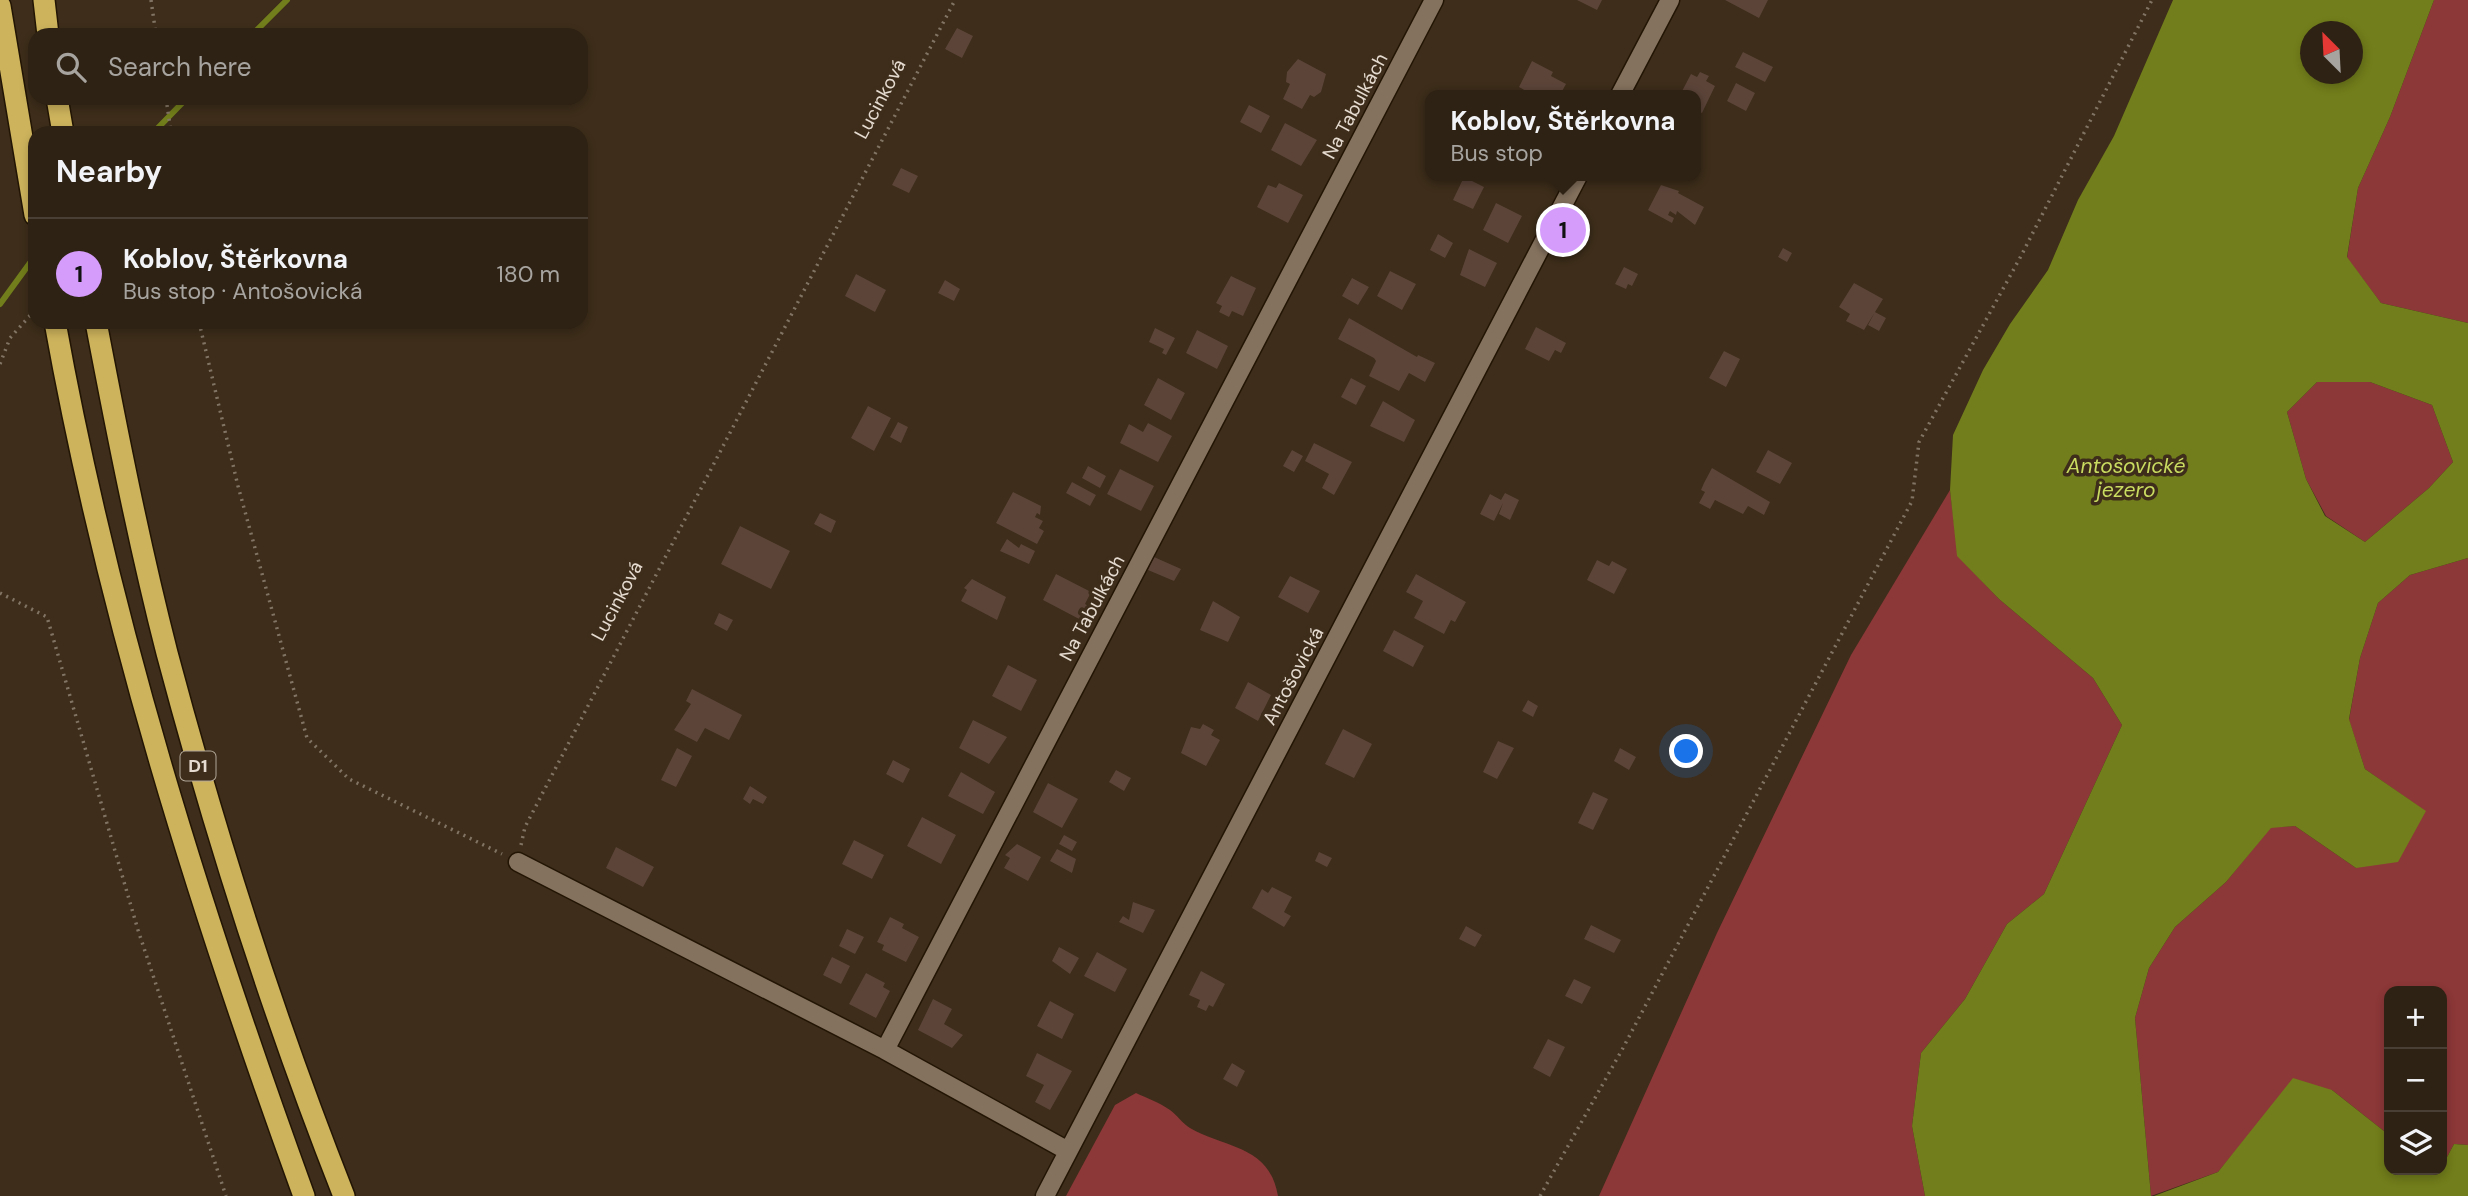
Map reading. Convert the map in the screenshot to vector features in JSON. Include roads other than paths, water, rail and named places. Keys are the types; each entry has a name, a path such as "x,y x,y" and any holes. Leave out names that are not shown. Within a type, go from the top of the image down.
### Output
{"highway":[{"path":"44,0 47,28"},
{"path":"0,6 28,176"},
{"path":"58,105 62,126"},
{"name":"D1","path":"56,329 102,547 160,769 235,1006 304,1196"},
{"name":"D1","path":"97,329 146,564 196,759 268,988 344,1196"}],"street":[{"path":"54,0 55,28"},
{"name":"Na Tabulkách","path":"884,1050 1434,0"},
{"path":"1623,90 1670,0"},
{"name":"Antošovická","path":"1045,1196 1575,181"},
{"path":"518,862 884,1050 1068,1151"}],"water":[{"name":"Antošovické jezero","path":"2173,0 2434,0 2390,117 2358,188 2347,257 2381,303 2468,323 2468,558 2410,575 2378,603 2360,658 2349,719 2365,769 2426,811 2398,862 2356,868 2295,826 2271,828 2226,882 2175,927 2149,968 2135,1018 2151,1196 1925,1196 1912,1126 1921,1053 1965,999 2007,924 2044,894 2122,725 2093,678 1999,599 1957,556 1950,490 1953,435 1983,370 2010,324 2048,270 2078,200 2114,136","holes":["2317,382 2370,382 2432,405 2453,462 2429,488 2365,542 2325,516 2306,479 2287,412"]},
{"path":"2293,1078 2332,1090 2384,1131 2384,1175 2447,1175 2447,1157 2454,1144 2468,1145 2468,1196 2154,1196 2218,1172"}],"waterway":[{"path":"259,28 287,0"},
{"path":"160,126 180,105"},
{"path":"0,304 28,266"}],"place":[{"name":"Koblov, Štěrkovna","path":"1563,230"}]}
